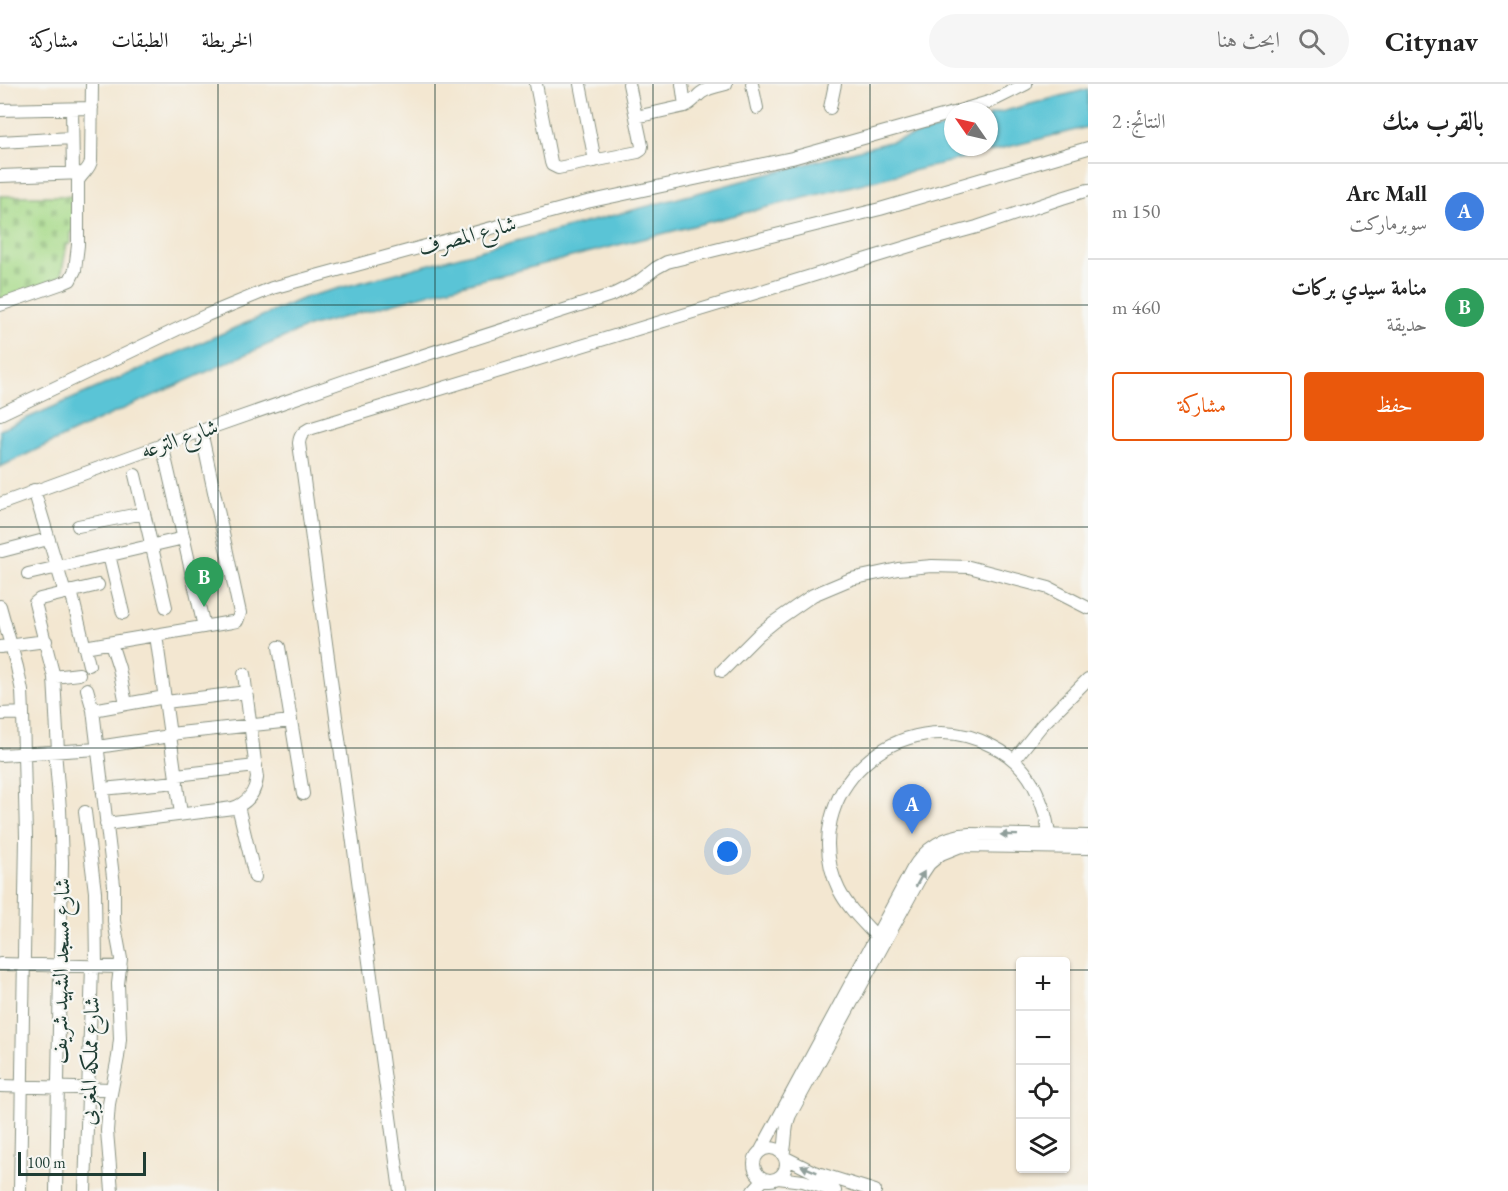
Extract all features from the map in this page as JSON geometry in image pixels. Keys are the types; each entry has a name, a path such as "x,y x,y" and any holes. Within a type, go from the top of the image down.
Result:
{"street":[{"path":"0,176 78,173 91,164 92,84"},
{"path":"536,84 552,165 558,168 641,150 629,84"},
{"path":"580,84 595,161"},
{"path":"681,84 685,106"},
{"path":"636,117 685,106 704,91 726,84"},
{"path":"752,84 757,108"},
{"path":"830,108 835,84"},
{"path":"989,102 1026,84"},
{"path":"0,110 92,108"},
{"path":"0,305 70,280 75,270 78,245 78,173 72,138 72,109"},
{"name":"شارع المصرف","path":"2,413 207,315 281,285 587,202 792,158 944,116"},
{"path":"0,142 72,138"},
{"name":"شارع الترعه","path":"0,504 201,430 359,376 614,294 638,282 667,262 880,209 1088,148"},
{"path":"400,1191 316,573 299,443 300,436 309,429 977,227 1088,190"},
{"path":"0,398 2,413"},
{"path":"84,647 237,621 240,613 201,430"},
{"path":"162,444 204,627"},
{"path":"135,475 166,607"},
{"path":"34,490 57,567 68,592 89,665"},
{"path":"78,526 144,513"},
{"path":"2,551 48,538"},
{"path":"28,574 184,538"},
{"path":"109,555 123,613"},
{"path":"722,671 758,635 813,595 851,579 898,568 969,567 1049,588 1088,608"},
{"path":"68,592 98,585"},
{"name":"شارع مسجد الشهيد شريف","path":"56,1191 62,835 54,677 36,601 68,592"},
{"path":"0,606 6,646 17,667 22,691 23,714 26,837 20,1191"},
{"path":"156,635 182,814"},
{"path":"6,646 46,641"},
{"path":"111,643 126,704"},
{"path":"279,647 303,794"},
{"path":"54,677 79,674"},
{"path":"106,824 238,806 248,800 253,794 257,778 244,674"},
{"path":"1014,760 1042,725 1088,679"},
{"path":"87,689 93,710 98,748 114,885 114,921 121,967 118,984 120,1039 106,1131 112,1191"},
{"path":"93,710 126,704 247,692"},
{"path":"0,714 23,714"},
{"path":"0,754 98,748 170,735 291,721"},
{"path":"876,936 845,900 835,881 830,859 829,837 833,814 841,794 869,759 888,746 910,737 933,733 956,734 978,739 999,749 1014,760 1030,779 1045,816 1049,841"},
{"path":"102,789 256,766"},
{"path":"238,806 255,877"},
{"name":"شارع مملكه المغربى","path":"85,812 95,892 85,1191"},
{"path":"835,1191 803,1181 764,1179 755,1169 755,1159 917,862 936,844 952,837 969,834 1049,841 1088,848"},
{"path":"778,1178 786,1166 783,1156 785,1129 790,1115 929,864 941,854 961,846 1049,841 1088,836"},
{"path":"0,964 121,967"},
{"path":"0,1086 112,1089"},
{"path":"760,1152 772,1148 814,1172 875,1191"},
{"path":"753,1191 764,1179"}],"green space":[{"path":"0,196 77,196 76,231 71,232 71,244 67,244 61,277 11,298 0,298"}],"water":[{"path":"1088,89 1088,127 998,150 998,113"},
{"path":"944,127 944,156 972,156 438,291 305,328 0,467 0,430 306,297"}],"place":[{"name":"منامة سيدي بركات","path":"204,607"},
{"name":"Arc Mall","path":"912,834"}]}
